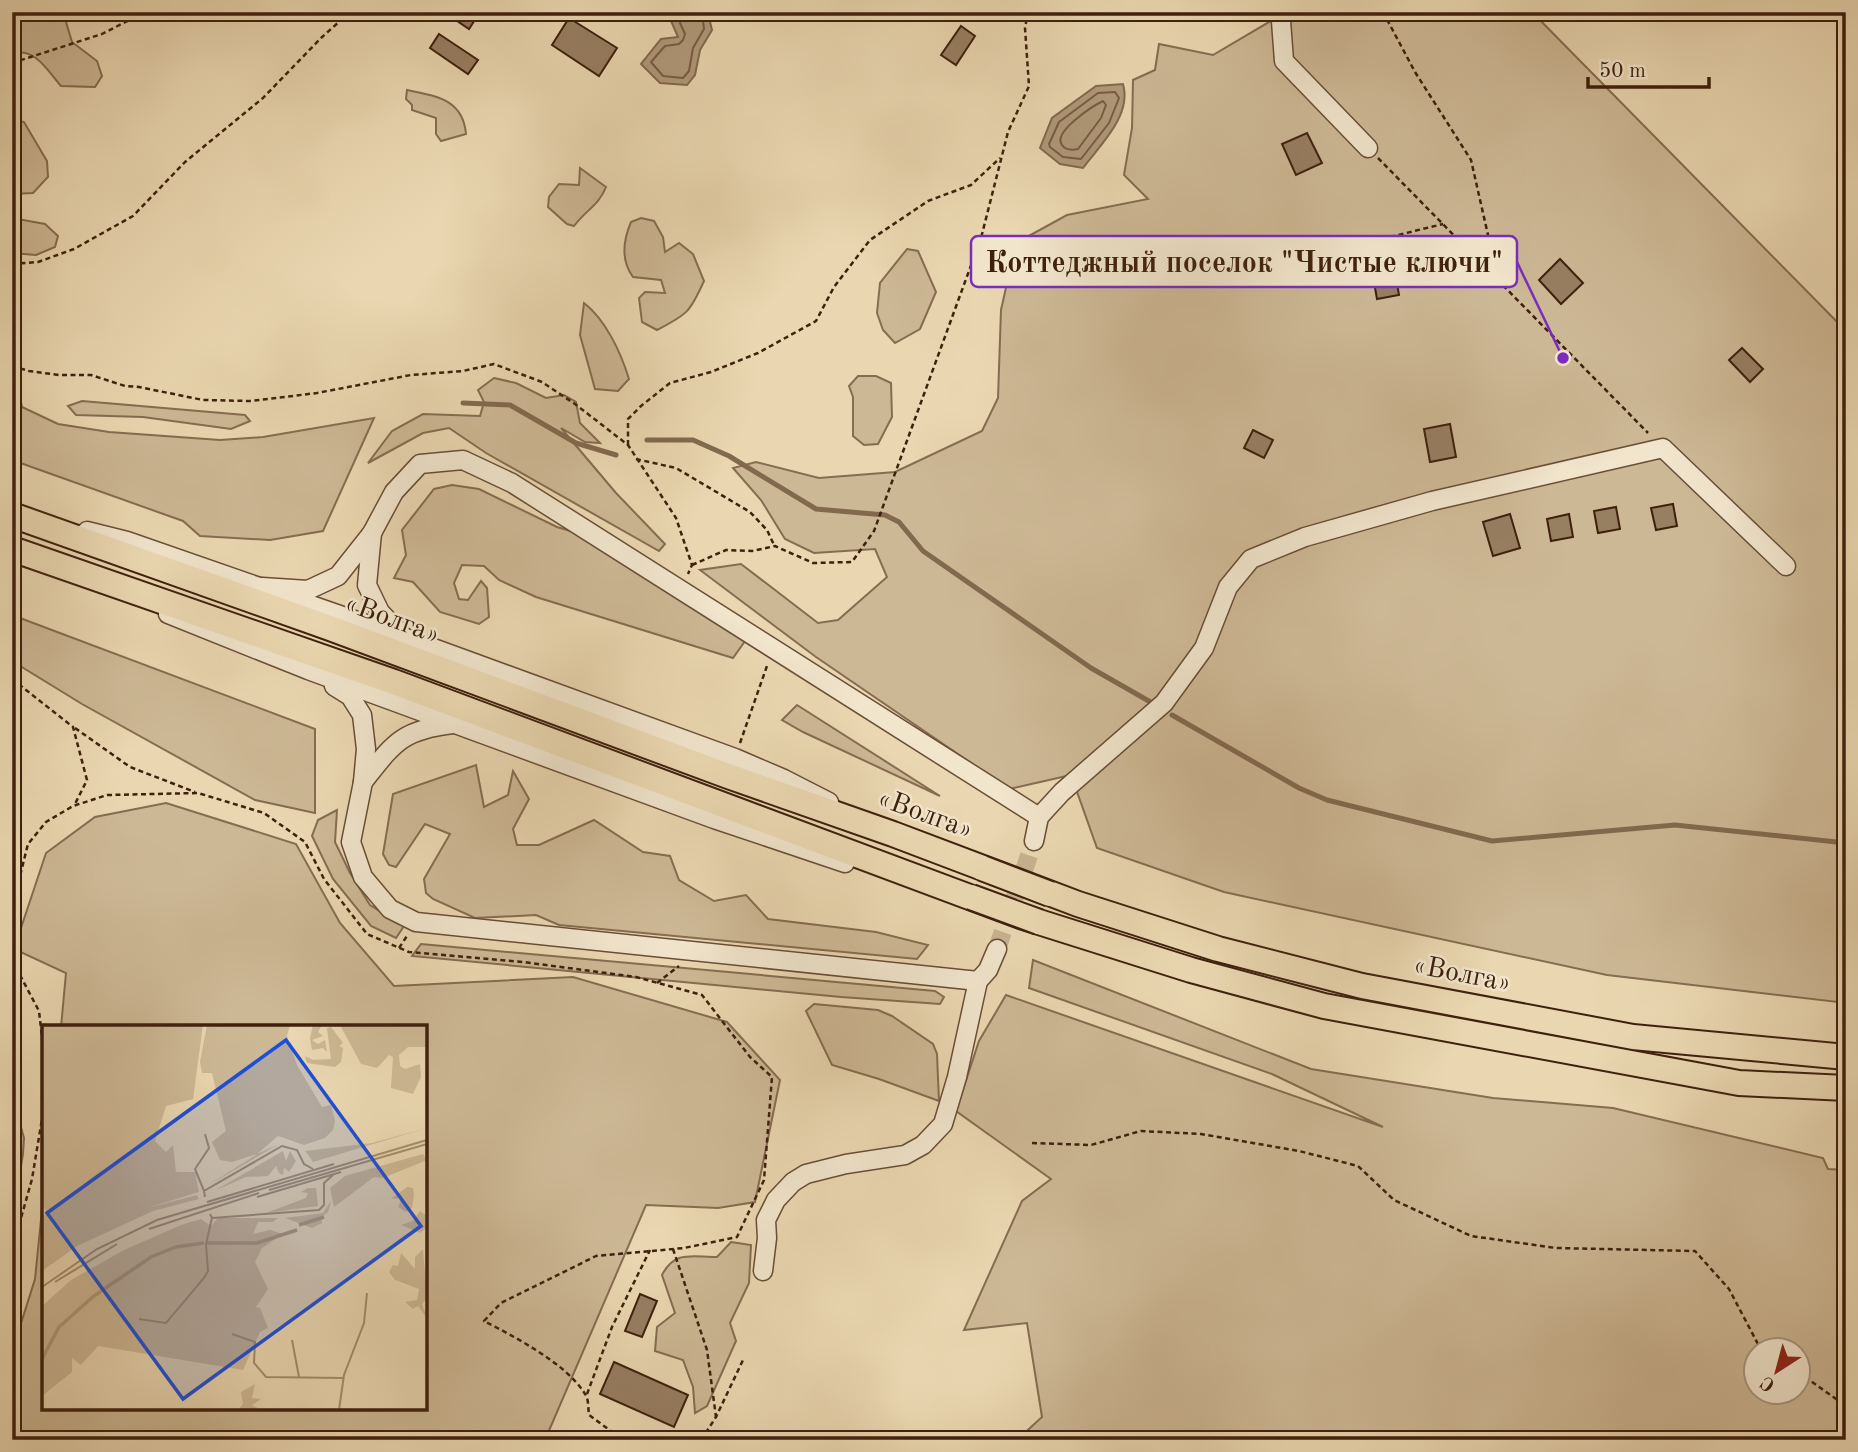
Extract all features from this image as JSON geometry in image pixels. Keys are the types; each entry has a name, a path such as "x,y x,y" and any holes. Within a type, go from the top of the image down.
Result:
{"highway":[{"name":"«Волга»","path":"12,514 893,834 1078,904 1218,949 1362,986 1633,1037 1846,1057"},
{"name":"«Волга»","path":"12,549 394,682 1031,919 1192,970 1324,1006 1739,1083 1846,1088"}],"street":[{"path":"1285,12 1280,22 1284,61 1368,148"},
{"path":"1034,841 1039,817 1062,793 1164,703 1203,648 1228,587 1251,559 1304,537 1432,501 1663,448 1786,566"},
{"path":"262,587 308,590 338,576 372,533 394,492 420,464 463,460 512,483 1039,817"},
{"path":"12,514 127,541 403,637 734,758 784,779 893,834"},
{"path":"372,533 367,585 380,612 403,637"},
{"path":"63,568 204,630 714,819 942,897 1031,919"},
{"path":"308,670 350,696 362,715 366,749 363,782 351,842 363,877 390,909 416,922 978,982"},
{"path":"363,782 387,752 407,734 428,727 458,724"},
{"path":"764,1271 766,1220 776,1200 793,1182 806,1174 846,1164 905,1155 923,1145 943,1124 957,1077 978,982 988,970 997,949"}],"path":[{"path":"12,63 102,34 145,12"},
{"path":"12,264 38,262 74,249 133,216 185,162 263,98 350,12"},
{"path":"681,590 692,565 726,550 751,551 775,546 813,563 852,562 874,531 981,238 1007,132 1029,86 1025,28 1028,12"},
{"path":"1383,12 1415,72 1471,160 1498,279"},
{"path":"1368,148 1663,448"},
{"path":"628,445 628,419 640,406 670,383 711,372 758,353 816,321 834,287 870,240 928,201 971,185 1001,157"},
{"path":"1349,247 1443,224"},
{"path":"12,366 59,375 90,375 125,386 203,400 251,401 317,393 411,374 463,371 494,364 542,382 628,445 676,518 692,565"},
{"path":"636,459 676,468 750,512 767,530 775,546"},
{"path":"738,747 773,649"},
{"path":"12,679 130,767 198,793 264,813 305,842 324,879 366,934 409,952 523,962 636,977 702,995 750,1057 772,1077 764,1180 737,1237 673,1249 596,1256 501,1303 484,1321 550,1360 587,1395"},
{"path":"73,727 86,780 73,806"},
{"path":"12,908 28,844 46,822 73,806 107,795 198,793"},
{"path":"12,960 39,1011 42,1037"},
{"path":"12,1250 32,1179 42,1119"},
{"path":"1032,1143 1091,1145 1141,1131 1201,1134 1298,1151 1358,1166 1394,1200 1471,1236 1556,1248 1695,1251 1729,1289 1754,1336"},
{"path":"673,1249 707,1350 716,1417"},
{"path":"623,1440 589,1415 587,1395 612,1327 650,1250"},
{"path":"701,1440 716,1417 743,1360"},
{"path":"1812,1382 1846,1406"}],"shaded area":[{"path":"12,12 63,12 72,42 97,61 102,76 95,87 61,86 34,57 20,52 12,54"},
{"path":"1286,12 1532,12 1846,331 1846,1003 1607,975 1224,892 1097,848 1071,775 1009,789 816,657 700,570 741,564 818,623 838,620 887,577 875,549 814,553 785,539 761,500 733,468 756,462 819,478 895,472 982,431 998,398 1001,310 1016,243 1067,215 1148,199 1124,175 1132,128 1133,80 1155,70 1159,44 1213,55"},
{"path":"407,90 438,97 454,106 464,122 466,134 441,141 436,134 436,118 412,110 412,105 406,99"},
{"path":"12,119 24,122 47,161 48,177 33,193 12,194"},
{"path":"580,168 606,187 600,198 574,226 567,224 548,207 549,197 559,184 579,185"},
{"path":"12,218 45,224 58,236 55,247 36,255 12,253"},
{"path":"641,218 654,221 663,237 665,252 679,243 693,254 704,281 687,311 657,330 642,322 639,298 645,292 665,293 661,280 633,277 625,258 626,236 631,222"},
{"path":"907,249 918,251 936,292 920,329 895,343 883,330 877,313 880,283"},
{"path":"584,303 606,328 622,359 629,379 618,391 595,389 580,335"},
{"path":"858,376 876,376 891,383 892,417 878,444 864,445 853,436 853,397 849,386"},
{"path":"494,378 516,383 546,398 564,395 576,402 580,423 600,443 585,442 561,428 616,493 665,544 659,551 486,453 449,428 423,433 368,463 392,431 423,414 480,416 484,402 478,390"},
{"path":"12,384 17,385 22,407 58,424 109,432 220,440 263,437 374,418 323,531 270,540 200,536 183,521 12,460"},
{"path":"82,401 245,415 250,421 231,429 143,417 76,415 68,406"},
{"path":"452,485 479,489 557,527 574,532 745,641 733,658 536,597 499,580 484,566 462,565 454,583 459,599 468,600 481,581 487,588 489,617 479,624 440,612 413,582 394,578 406,555 402,530 434,489"},
{"path":"12,615 315,729 315,813 255,800 82,704 12,661"},
{"path":"797,705 940,796 782,720"},
{"path":"476,765 484,807 508,795 513,771 529,799 513,829 517,845 539,845 594,820 643,852 670,856 679,880 714,901 746,895 768,919 876,932 928,945 917,959 559,925 536,915 475,918 433,899 426,893 424,879 450,834 425,824 396,867 389,865 383,854 393,794"},
{"path":"166,803 296,844 340,923 394,986 573,977 727,1022 780,1080 755,1202 718,1208 646,1205 545,1440 12,1440 12,1352 35,1279 42,1210 42,1410 427,1410 427,1025 61,1025 66,973 14,949 46,853 95,817"},
{"path":"337,810 335,842 370,905 404,926 396,938 371,926 333,879 312,836 318,820"},
{"path":"421,944 935,991 944,997 940,1004 841,997 412,956"},
{"path":"1033,960 1311,1069 1493,1098 1613,1108 1823,1158 1828,1169 1846,1170 1846,1440 1017,1440 1042,1417 1027,1323 964,1330 1022,1201 1051,1179 956,1111 979,1041 1006,995 1383,1127 1272,1074 1029,988"},
{"path":"814,1004 878,1010 892,1016 933,1044 937,1054 939,1101 832,1065 806,1011"},
{"path":"18,1116 24,1138 12,1223 12,1123"},
{"path":"731,1242 751,1245 749,1283 730,1323 736,1341 707,1406 695,1413 693,1387 683,1360 655,1351 657,1327 675,1313 662,1275 667,1267 679,1258 717,1257"}],"water":[{"path":"679,12 708,13 712,30 700,50 695,75 687,85 660,83 641,64 661,39 678,37 671,21"},
{"path":"1123,84 1125,96 1119,118 1083,168 1060,164 1040,148 1052,118 1096,86"}],"building":[{"path":"444,12 473,12 478,15 469,29"},
{"path":"569,18 617,48 599,76 552,45"},
{"path":"961,26 975,36 956,65 941,55"},
{"path":"439,34 478,60 468,74 430,48"},
{"path":"1307,133 1322,163 1296,175 1282,144"},
{"path":"1560,259 1583,283 1561,304 1539,280"},
{"path":"1393,260 1399,295 1377,299 1371,265"},
{"path":"1742,348 1763,369 1750,382 1729,360"},
{"path":"1450,424 1456,457 1430,462 1424,429"},
{"path":"1253,430 1273,440 1264,458 1244,448"},
{"path":"1673,504 1677,526 1656,530 1651,508"},
{"path":"1616,507 1620,529 1598,533 1594,511"},
{"path":"1510,514 1520,548 1493,556 1483,522"},
{"path":"1569,514 1573,537 1551,541 1547,519"},
{"path":"640,1294 657,1301 642,1337 625,1331"},
{"path":"614,1362 688,1395 674,1427 600,1394"}],"waterway":[{"path":"463,403 510,405 576,443 616,455"},
{"path":"647,440 693,440 729,456 816,509 885,515 899,522 923,551 1091,668 1154,704"},
{"path":"1172,715 1299,788 1327,800 1492,841 1675,825 1846,843"}],"tunnel":[{"path":"997,949 1034,841"}],"place":[{"name":"Коттеджный поселок \"Чистые ключи\"","path":"1563,358"}]}
